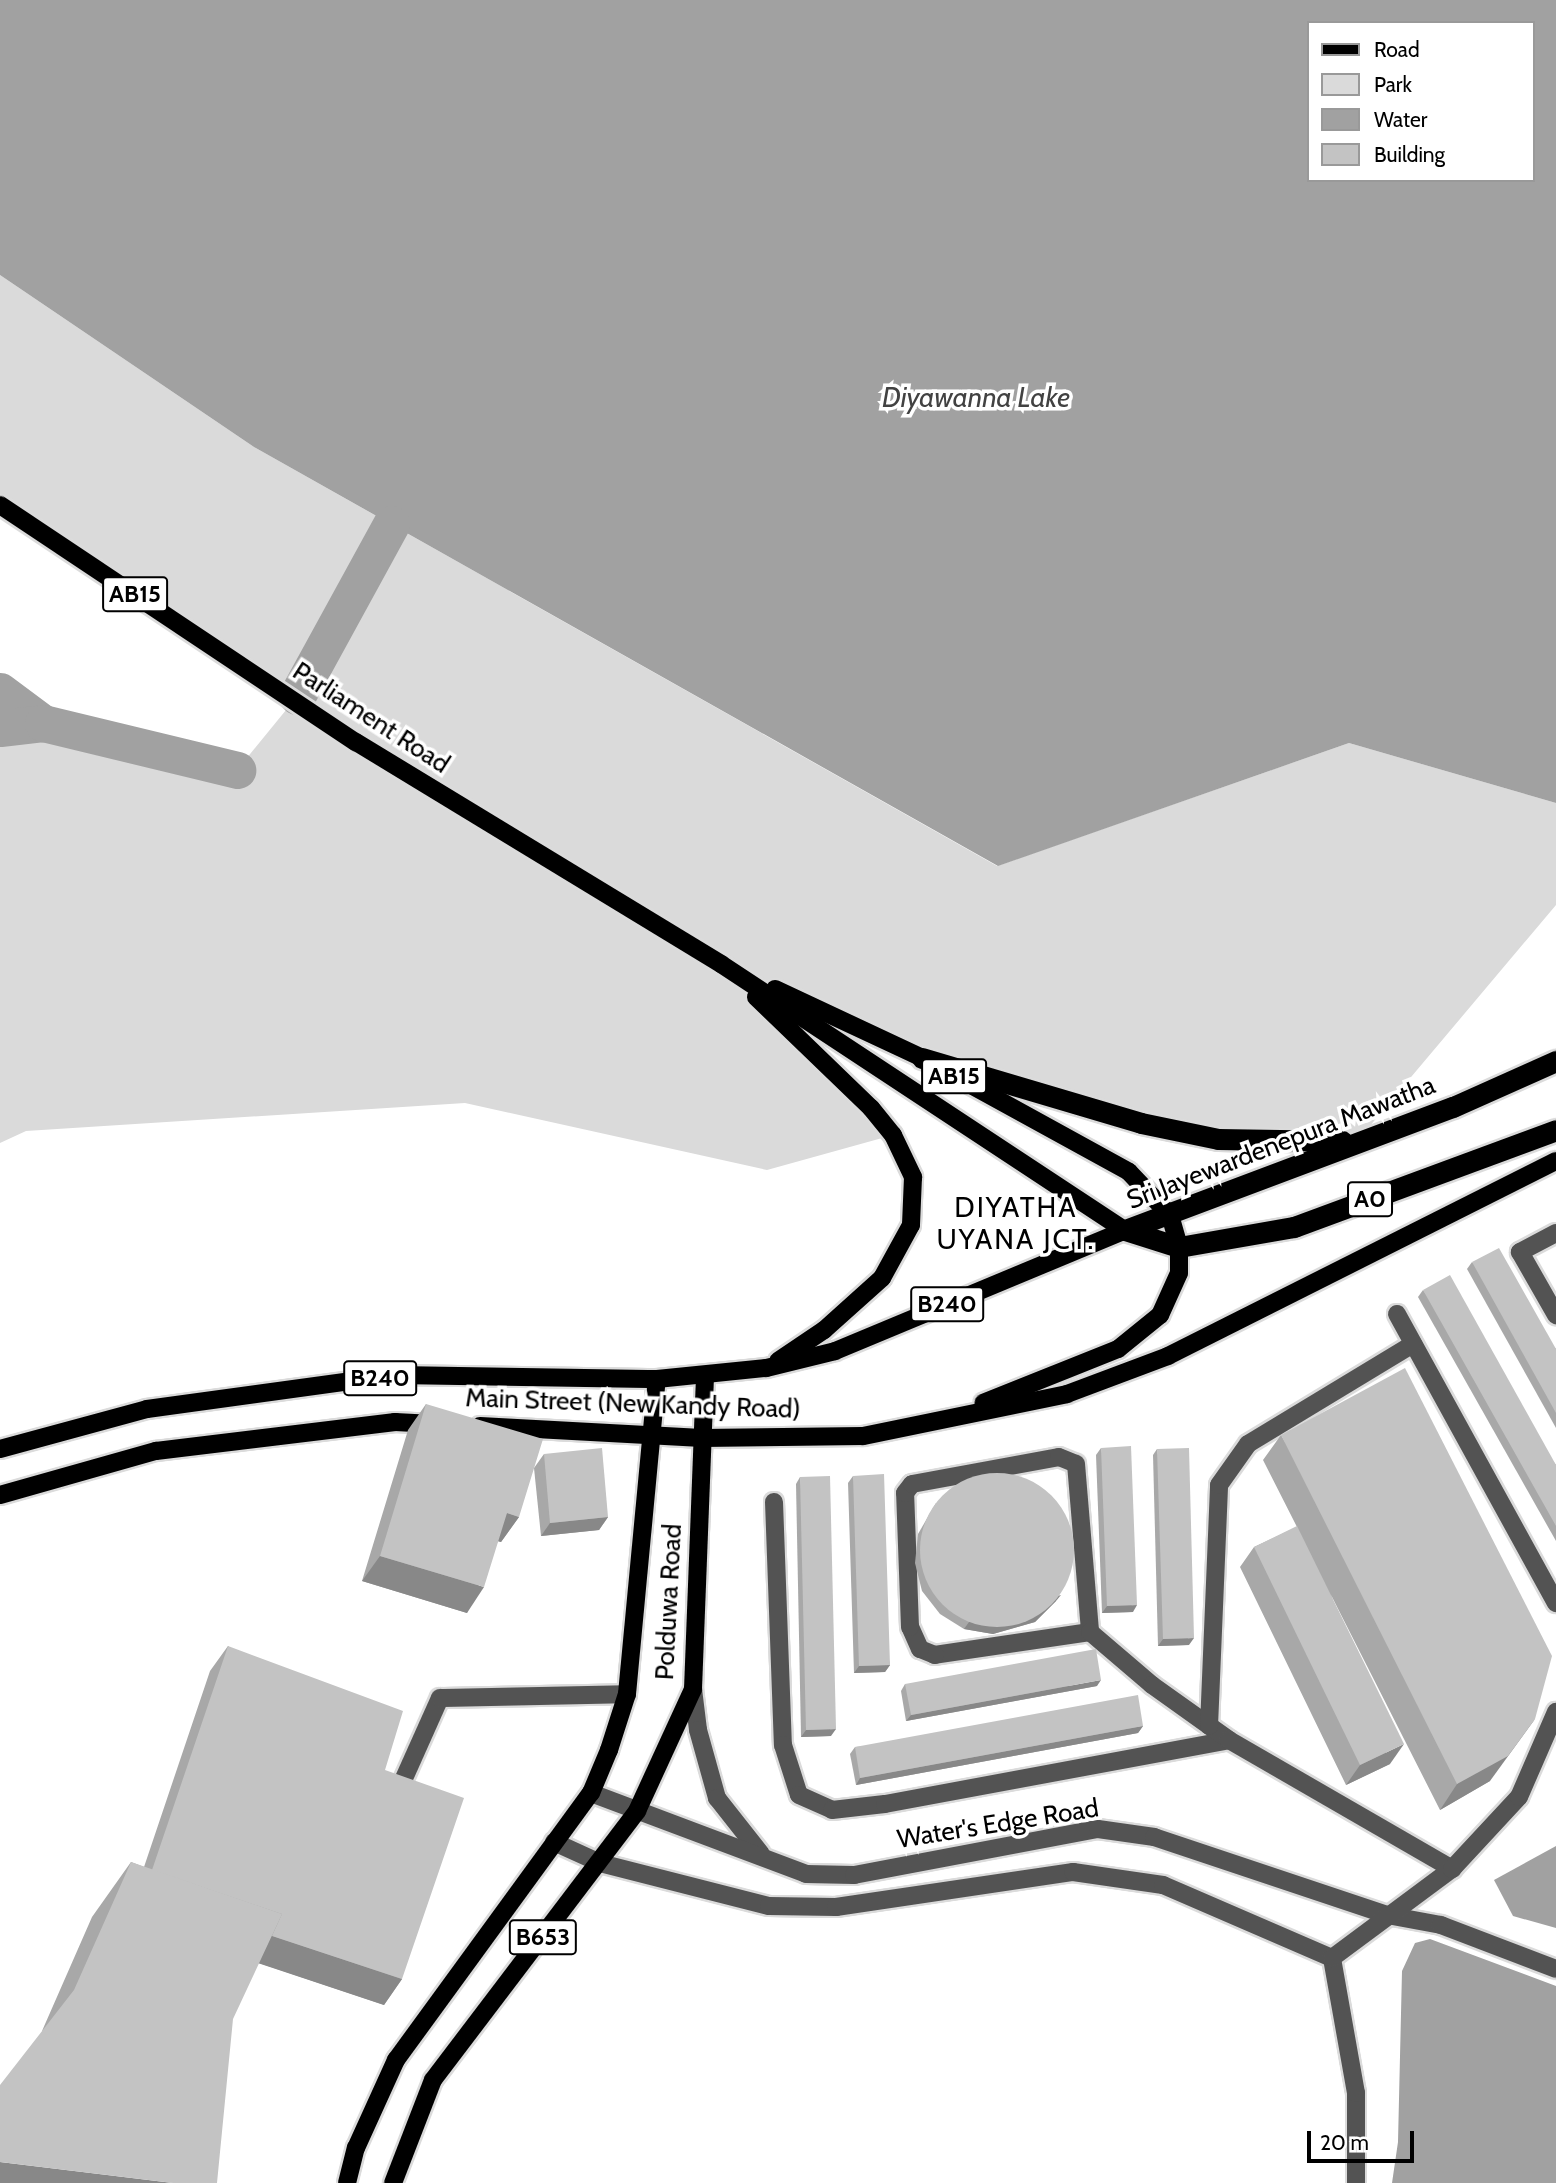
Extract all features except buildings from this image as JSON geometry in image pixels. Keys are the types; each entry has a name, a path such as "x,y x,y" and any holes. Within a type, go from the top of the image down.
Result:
{"highway":[{"path":"922,1058 1141,1123 1219,1139 1255,1143 1358,1140"},
{"name":"Sri Jayewardenepura Mawatha","path":"1125,1230 1358,1140 1453,1107 1556,1061"},
{"name":"Sri Jayewardenepura Mawatha","path":"1125,1230 1179,1247 1294,1227 1556,1130"}],"main road":[{"name":"Parliament Road","path":"0,505 270,682 356,742 721,964 1125,1230"},
{"name":"Parliament Road","path":"721,964 922,1058 1129,1172 1170,1214"},
{"path":"721,964 871,1108 893,1135 913,1177 911,1225 882,1278 824,1330 766,1368"},
{"path":"934,1423 1067,1394 1168,1356 1556,1161"},
{"path":"934,1423 1118,1349 1160,1315 1179,1273 1179,1247 1170,1214"},
{"name":"Main Street (New Kandy Road)","path":"0,1449 147,1409 396,1376 657,1379 705,1377 766,1368 835,1351 1125,1230"},
{"name":"Polduwa Road","path":"393,2183 433,2080 637,1811 693,1689 705,1377"},
{"name":"Polduwa Road","path":"347,2183 356,2148 396,2060 591,1793 627,1694 657,1379"},
{"name":"Main Street (New Kandy Road)","path":"0,1495 156,1451 395,1422 702,1438 863,1436 934,1423"}],"lane":[{"path":"1556,1233 1520,1252 1556,1315"},
{"path":"1397,1314 1556,1603"},
{"path":"1209,1726 1219,1485 1248,1444 1413,1344"},
{"path":"1090,1632 935,1655 920,1648 910,1627 905,1493 912,1484 1059,1457 1076,1464 1090,1632 1152,1685 1229,1740 1452,1869"},
{"path":"774,1502 783,1745 799,1795 832,1810 885,1804 1229,1740"},
{"path":"693,1689 698,1730 717,1798 761,1854"},
{"path":"397,1794 440,1698 627,1694"},
{"path":"1332,1958 1452,1869 1519,1797 1556,1712"},
{"name":"Water's Edge Road","path":"591,1793 761,1854 806,1874 854,1875 1098,1829 1153,1837 1387,1915 1441,1925 1556,1969"},
{"path":"554,1842 600,1863 769,1906 836,1907 1073,1872 1163,1885 1332,1958"},
{"path":"1332,1958 1356,2093 1356,2183"}],"green space":[{"path":"0,275 254,447 997,866 1349,743 1556,803 1556,905 1358,1140 1255,1143 922,1058 723,965 893,1135 767,1170 465,1103 26,1131 0,1143 0,728 43,723 237,770 295,699 0,505"}],"water":[{"name":"Diyawanna Lake","path":"0,0 1556,0 1556,803 1349,743 998,866 254,447 0,275"},
{"path":"1556,1846 1556,1928 1513,1916 1494,1880"},
{"path":"1430,1939 1556,1986 1556,2183 1392,2183 1398,2142 1402,1971 1415,1943"}],"waterway":[{"path":"297,696 391,524"},
{"path":"0,691 43,723"},
{"path":"0,728 43,723 237,770"}],"district":[{"name":"DIYATHA UYANA JCT.","path":"1016,1223"}]}
